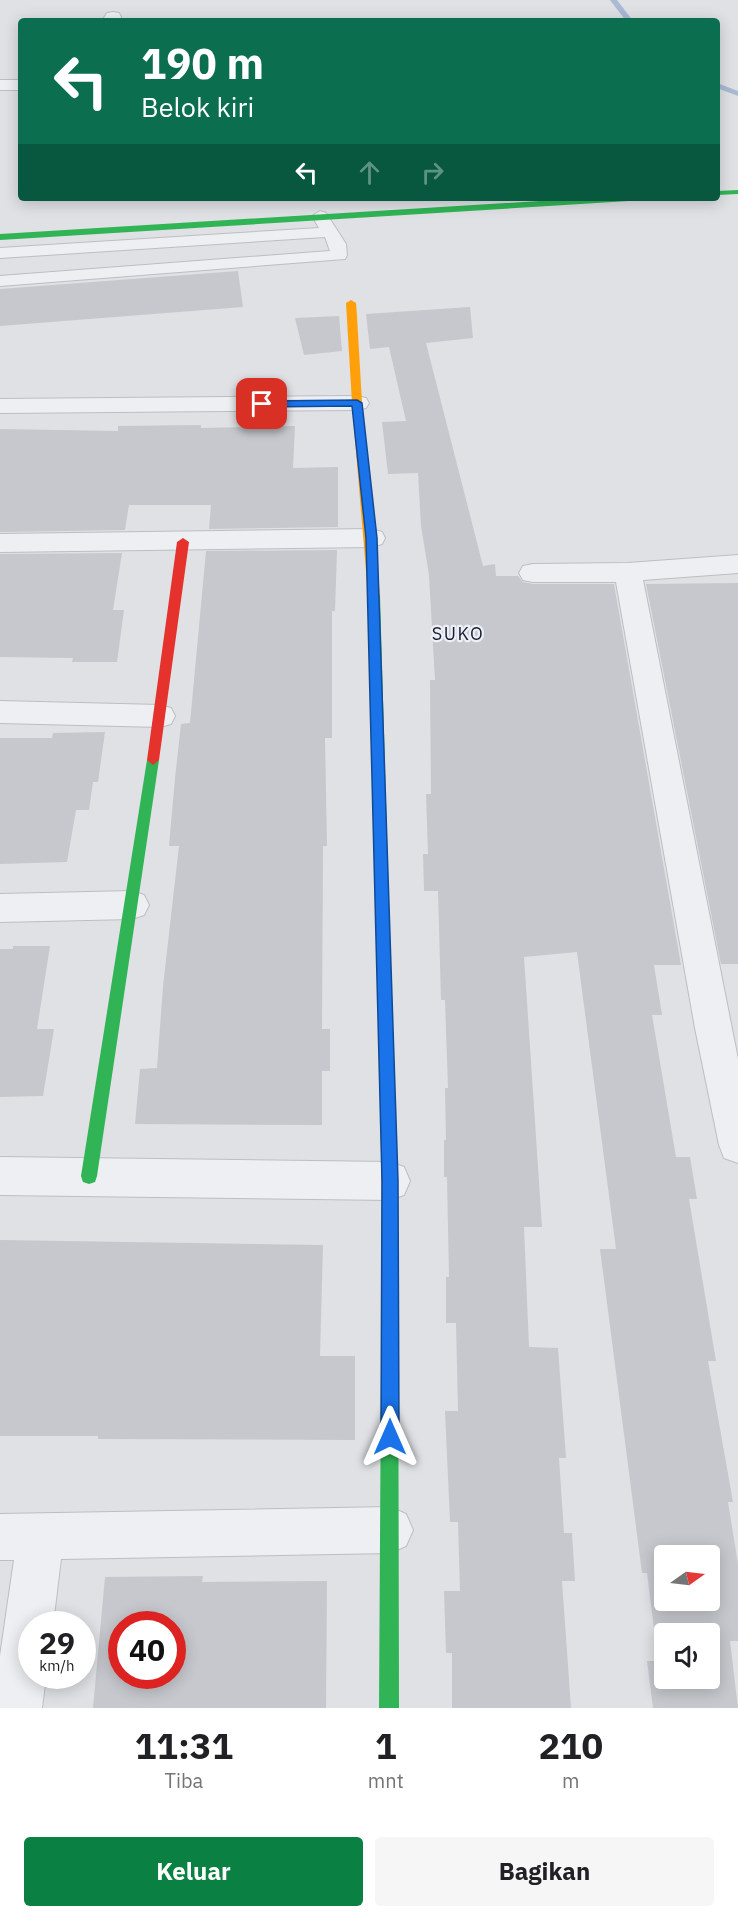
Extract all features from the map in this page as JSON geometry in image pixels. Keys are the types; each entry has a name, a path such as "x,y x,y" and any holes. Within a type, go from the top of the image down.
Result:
{"street":[{"path":"0,85 18,86"},
{"path":"720,193 738,192"},
{"path":"0,237 578,201"},
{"path":"351,303 356,348 357,403 372,538 390,1180 389,1708"},
{"path":"0,406 357,403"},
{"path":"0,543 372,538"},
{"path":"89,1176 132,905 183,542"},
{"path":"533,573 628,572 738,564"},
{"path":"628,572 726,1028 738,1145"},
{"path":"0,712 160,716"},
{"path":"0,908 132,905"},
{"path":"0,1176 390,1180"},
{"path":"17,1708 20,1537 390,1530"}],"lane":[{"path":"0,281 339,255 338,244 320,216"},
{"path":"0,253 332,232"}],"building":[{"path":"238,271 243,307 0,326 0,289"},
{"path":"470,307 473,338 426,343 483,566 495,564 496,576 518,576 523,582 533,584 614,584 681,965 654,965 662,1015 652,1015 676,1157 690,1157 697,1199 689,1199 716,1361 708,1361 733,1502 728,1502 738,1564 738,1641 730,1641 738,1708 653,1708 647,1661 654,1661 654,1689 720,1689 720,1623 654,1623 654,1629 647,1573 642,1573 600,1249 616,1249 577,952 524,957 542,1227 524,1227 529,1347 558,1348 566,1458 559,1458 564,1533 572,1533 575,1581 562,1581 571,1708 452,1708 452,1653 446,1653 444,1591 460,1591 458,1522 450,1522 445,1411 458,1411 456,1323 446,1323 446,1277 449,1277 444,1140 446,1140 445,1088 448,1088 445,1000 441,1000 438,891 424,891 423,854 428,854 426,794 431,794 430,680 435,680 429,575 421,526 418,473 388,474 382,422 406,421 389,347 370,349 366,314"},
{"path":"339,316 342,351 304,355 295,318"},
{"path":"201,425 201,428 295,426 293,468 338,467 338,527 209,529 211,505 129,505 125,530 0,532 0,429 118,431 118,426"},
{"path":"337,550 335,611 332,611 332,738 325,738 327,846 323,846 322,1029 330,1029 330,1071 322,1071 322,1125 135,1124 140,1069 157,1068 163,986 179,846 169,846 175,778 181,724 190,723 206,551"},
{"path":"122,553 113,610 124,610 117,662 72,662 73,658 0,657 0,554"},
{"path":"738,583 738,964 721,964 646,584"},
{"path":"105,732 98,782 93,782 89,810 76,810 67,862 0,864 0,738 52,738 53,733"},
{"path":"13,946 50,946 37,1029 54,1029 43,1096 0,1097 0,949 13,949"},
{"path":"0,1240 323,1245 320,1356 355,1356 355,1440 98,1439 98,1436 0,1436"},
{"path":"203,1576 202,1582 327,1581 326,1708 93,1708 105,1577"}],"waterway":[{"path":"613,0 628,18"},
{"path":"720,86 738,94"}],"traffic: fast":[{"path":"720,193 738,192"},
{"path":"0,237 581,201"},
{"path":"374,595 386,1045"},
{"path":"89,1176 153,760"},
{"path":"389,1708 390,1204"}],"traffic: slow":[{"path":"351,303 357,403 374,595"}],"traffic: jam":[{"path":"153,760 183,542"},
{"path":"386,1045 390,1204"}],"district":[{"name":"SUKO","path":"458,633"}],"route":[{"path":"262,404 357,403 372,538 390,1180 390,1437"}]}
